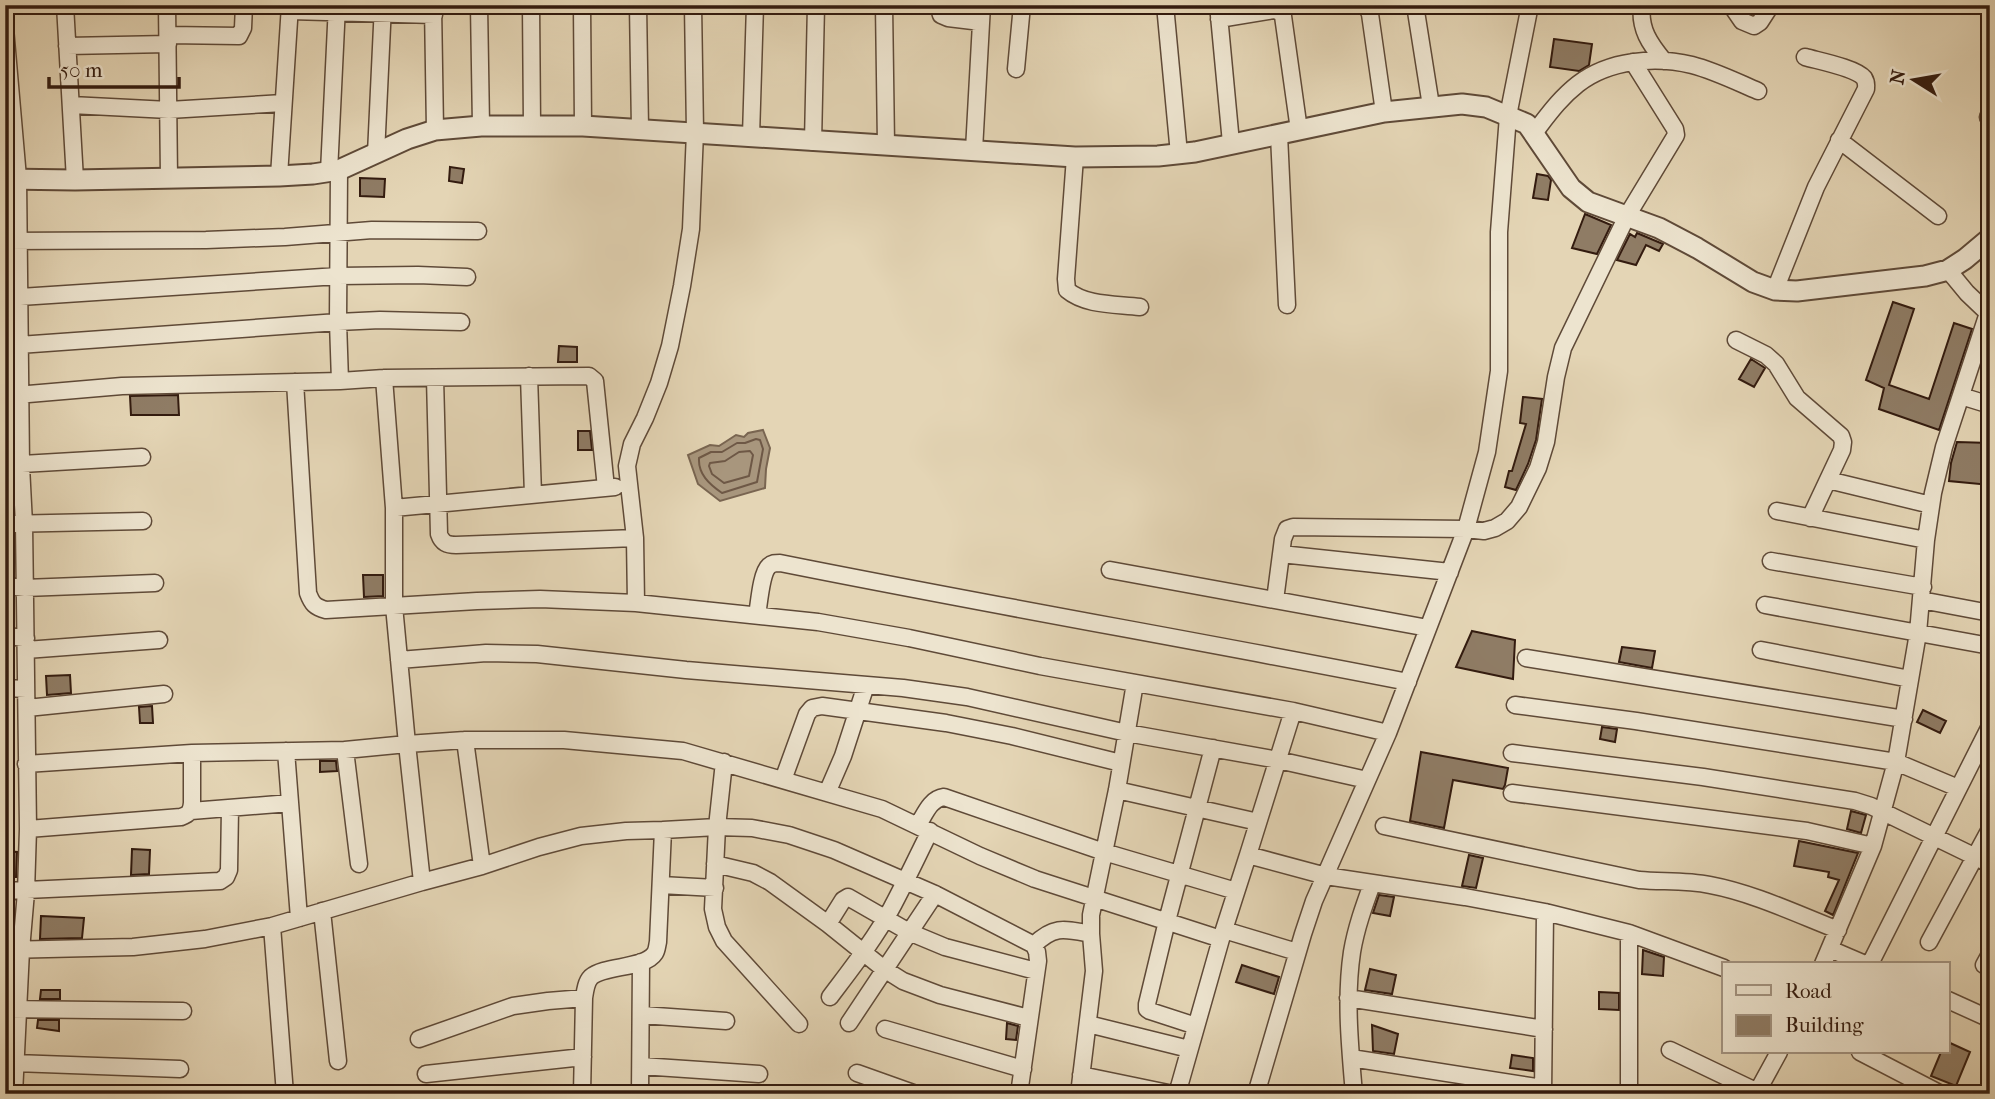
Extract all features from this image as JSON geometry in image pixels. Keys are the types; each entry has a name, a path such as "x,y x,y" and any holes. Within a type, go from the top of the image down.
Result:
{"street":[{"path":"65,5 75,180"},
{"path":"167,5 169,178"},
{"path":"67,46 239,36 243,28 244,5"},
{"path":"479,5 481,126"},
{"path":"531,5 531,125"},
{"path":"582,5 583,126"},
{"path":"638,5 640,130"},
{"path":"636,603 635,538 627,466 632,444 659,383 670,346 691,229 695,132 693,5"},
{"path":"751,136 755,5"},
{"path":"813,142 816,5"},
{"path":"884,5 886,145"},
{"path":"938,5 941,15 948,18 981,22"},
{"path":"974,150 982,5"},
{"path":"1016,69 1022,5"},
{"path":"1165,5 1179,154"},
{"path":"1366,5 1370,13 1384,112"},
{"path":"1415,5 1431,106"},
{"path":"1256,1094 1314,901 1388,733 1450,572 1475,530 1499,371 1499,232 1521,123 1530,5"},
{"path":"1642,5 1643,31 1664,61"},
{"path":"1731,5 1742,21 1754,26 1760,22 1771,5"},
{"path":"279,176 290,8 433,10 435,130"},
{"path":"337,9 334,171 338,233 340,381"},
{"path":"376,154 382,10"},
{"path":"1231,143 1218,12 1280,12 1283,16 1289,132 1287,305"},
{"path":"5,28 11,179 13,465 24,524 27,708 26,892 13,950 14,1094"},
{"path":"1775,290 1816,187 1866,89 1863,77 1855,72 1805,57"},
{"path":"1521,123 1558,102 1579,83 1603,70 1633,62 1664,61 1692,65 1758,91"},
{"path":"1275,600 1284,534 1287,529 1475,530 1507,521 1519,507 1538,468 1546,442 1563,348 1627,216 1676,135 1675,129 1633,62"},
{"path":"71,105 169,110 284,103"},
{"path":"11,179 279,176 334,171 407,139 435,130 481,126 583,126 1075,157 1158,156 1384,112 1462,104 1486,107 1521,123 1571,188 1588,202 1659,228 1753,282 1775,290 1797,291 1925,276 1948,270 1990,237"},
{"path":"1839,139 1938,216"},
{"path":"1075,157 1067,290 1085,300 1140,307"},
{"path":"12,241 206,240 418,229 478,231"},
{"path":"1853,962 1826,957 1873,846 1896,762 1917,633 1931,505 1944,447 1989,314 1948,270"},
{"path":"12,298 338,276 467,277"},
{"path":"13,345 338,322 461,322"},
{"path":"1736,340 1766,355 1776,364 1797,398 1841,436 1842,450 1810,518"},
{"path":"529,376 533,495"},
{"path":"13,395 122,386 340,381 384,377 589,376 595,381 606,488"},
{"path":"384,377 394,508 394,606 422,882"},
{"path":"435,378 441,541 448,545 635,538"},
{"path":"295,382 308,593 312,603 318,608 326,610 540,599 636,603 818,622 1040,666 1293,711 1388,733"},
{"path":"1961,396 1990,405"},
{"path":"13,465 142,457"},
{"path":"1828,480 1931,505"},
{"path":"394,508 628,486"},
{"path":"1777,511 1926,540"},
{"path":"5,524 143,521"},
{"path":"1281,554 1450,572"},
{"path":"1771,561 1922,593 1990,613"},
{"path":"757,615 764,573 768,566 779,563 1408,682"},
{"path":"1110,570 1429,628"},
{"path":"5,586 25,588 155,583"},
{"path":"1765,605 1990,646"},
{"path":"5,636 26,644 159,640"},
{"path":"1761,650 1910,678"},
{"path":"399,660 486,653 537,654 967,697 1127,733 1278,760 1367,780"},
{"path":"1526,658 1904,719"},
{"path":"1079,1094 1094,971 1090,933 1094,898 1117,790 1135,683"},
{"path":"827,793 843,756 866,685"},
{"path":"5,688 26,689"},
{"path":"27,708 164,695"},
{"path":"1515,705 1896,762 1958,788"},
{"path":"783,780 807,714 812,708 822,706 946,723 1121,763"},
{"path":"1081,1075 1175,1094 1222,934 1293,711"},
{"path":"1871,962 1990,726"},
{"path":"465,740 482,866"},
{"path":"26,764 192,753 345,750 465,740 564,740 683,751 882,809 980,856 1094,898 1167,921 1297,951"},
{"path":"1196,1026 1150,1011 1147,1004 1213,748"},
{"path":"345,750 359,864"},
{"path":"286,751 299,918"},
{"path":"28,829 188,815 191,811 192,753"},
{"path":"1513,753 1640,768 1855,801 1881,810 1982,860"},
{"path":"724,762 713,909 717,927 724,941 799,1024"},
{"path":"1117,790 1258,822"},
{"path":"1512,793 1807,831 1873,846"},
{"path":"830,997 863,953 906,880 932,802 936,799 944,797 1104,852 1236,891"},
{"path":"191,811 290,803"},
{"path":"5,891 220,881 226,877 229,870 230,808"},
{"path":"1384,826 1639,880 1690,881 1712,885 1838,930"},
{"path":"13,950 133,947 205,939 272,926 582,836 626,831 752,828 789,835 834,850 906,880 1034,945 1037,952 1036,971 1019,1094"},
{"path":"1929,942 1982,860 1990,829"},
{"path":"582,1094 586,985 590,978 598,974 648,960 655,953 658,942 663,830"},
{"path":"1248,855 1326,876 1545,912 1629,933 1722,967"},
{"path":"715,864 753,873 770,882 903,981 922,990 1029,1018"},
{"path":"1354,1094 1348,998 1352,951 1368,883"},
{"path":"661,885 715,888"},
{"path":"849,1023 935,894"},
{"path":"828,924 843,900 848,897 909,932 945,947 1036,971"},
{"path":"322,911 338,1061"},
{"path":"1351,1058 1543,1091 1545,912"},
{"path":"272,926 285,1094"},
{"path":"1034,945 1052,930 1090,933"},
{"path":"1629,933 1629,1094"},
{"path":"640,1094 641,961"},
{"path":"419,1039 513,1006 584,998"},
{"path":"1348,998 1544,1029"},
{"path":"1950,1001 1990,1018"},
{"path":"12,1009 183,1010"},
{"path":"642,1015 726,1021"},
{"path":"1088,1024 1189,1049"},
{"path":"885,1028 1023,1069"},
{"path":"1670,1050 1758,1093 1778,1054"},
{"path":"1864,1054 1941,1094"},
{"path":"426,1074 583,1057"},
{"path":"641,1066 759,1074"},
{"path":"12,1069 180,1069"},
{"path":"857,1073 916,1094"}],"water":[{"path":"763,430 770,448 765,488 720,501 698,484 688,455 710,445 719,446 736,435 744,437 748,433"}],"building":[{"path":"1554,39 1592,44 1589,65 1579,71 1550,67"},
{"path":"450,167 464,169 462,183 449,181"},
{"path":"1537,174 1548,176 1551,180 1548,200 1533,198"},
{"path":"360,178 385,179 384,197 360,196"},
{"path":"1585,214 1611,225 1597,254 1572,248"},
{"path":"1637,233 1663,244 1659,251 1646,245 1636,265 1617,260 1630,234 1635,237"},
{"path":"1893,302 1914,309 1889,385 1929,399 1954,323 1972,329 1939,430 1879,409 1884,388 1866,380"},
{"path":"559,346 577,347 577,362 558,362"},
{"path":"1751,359 1765,368 1754,387 1739,379"},
{"path":"178,395 179,415 131,415 130,396"},
{"path":"1523,397 1542,399 1536,440 1516,490 1505,487 1526,424 1520,423"},
{"path":"578,431 590,431 592,450 578,450"},
{"path":"1957,442 1990,443 1990,485 1949,481"},
{"path":"363,575 383,575 383,596 364,597"},
{"path":"1472,631 1515,640 1513,679 1456,667"},
{"path":"1622,647 1655,651 1652,668 1619,662"},
{"path":"70,675 71,693 47,695 46,676"},
{"path":"152,706 153,723 140,723 139,707"},
{"path":"1923,710 1946,721 1940,733 1917,722"},
{"path":"1602,727 1617,729 1615,742 1600,739"},
{"path":"1421,752 1508,768 1505,785 1503,789 1453,780 1444,828 1410,821"},
{"path":"320,761 336,761 337,771 320,772"},
{"path":"1851,811 1866,815 1861,833 1847,829"},
{"path":"1799,841 1858,853 1833,915 1825,911 1839,880 1828,877 1829,872 1794,866"},
{"path":"132,849 150,850 149,874 131,875"},
{"path":"5,851 17,852 16,877 5,877"},
{"path":"1469,855 1483,858 1476,888 1462,886"},
{"path":"1379,895 1394,897 1390,916 1373,913"},
{"path":"41,916 84,918 82,938 40,939"},
{"path":"1643,950 1664,957 1663,976 1642,974"},
{"path":"1242,965 1279,977 1274,994 1236,982"},
{"path":"1370,969 1396,975 1392,994 1365,990"},
{"path":"41,990 60,990 60,999 40,999"},
{"path":"1599,992 1619,993 1619,1010 1599,1009"},
{"path":"38,1020 59,1020 59,1031 37,1028"},
{"path":"1007,1023 1018,1026 1016,1040 1006,1039"},
{"path":"1372,1025 1398,1034 1394,1054 1373,1051"},
{"path":"1950,1043 1970,1052 1956,1086 1931,1076 1940,1054 1950,1054"},
{"path":"1512,1055 1533,1058 1533,1071 1510,1068"}]}
